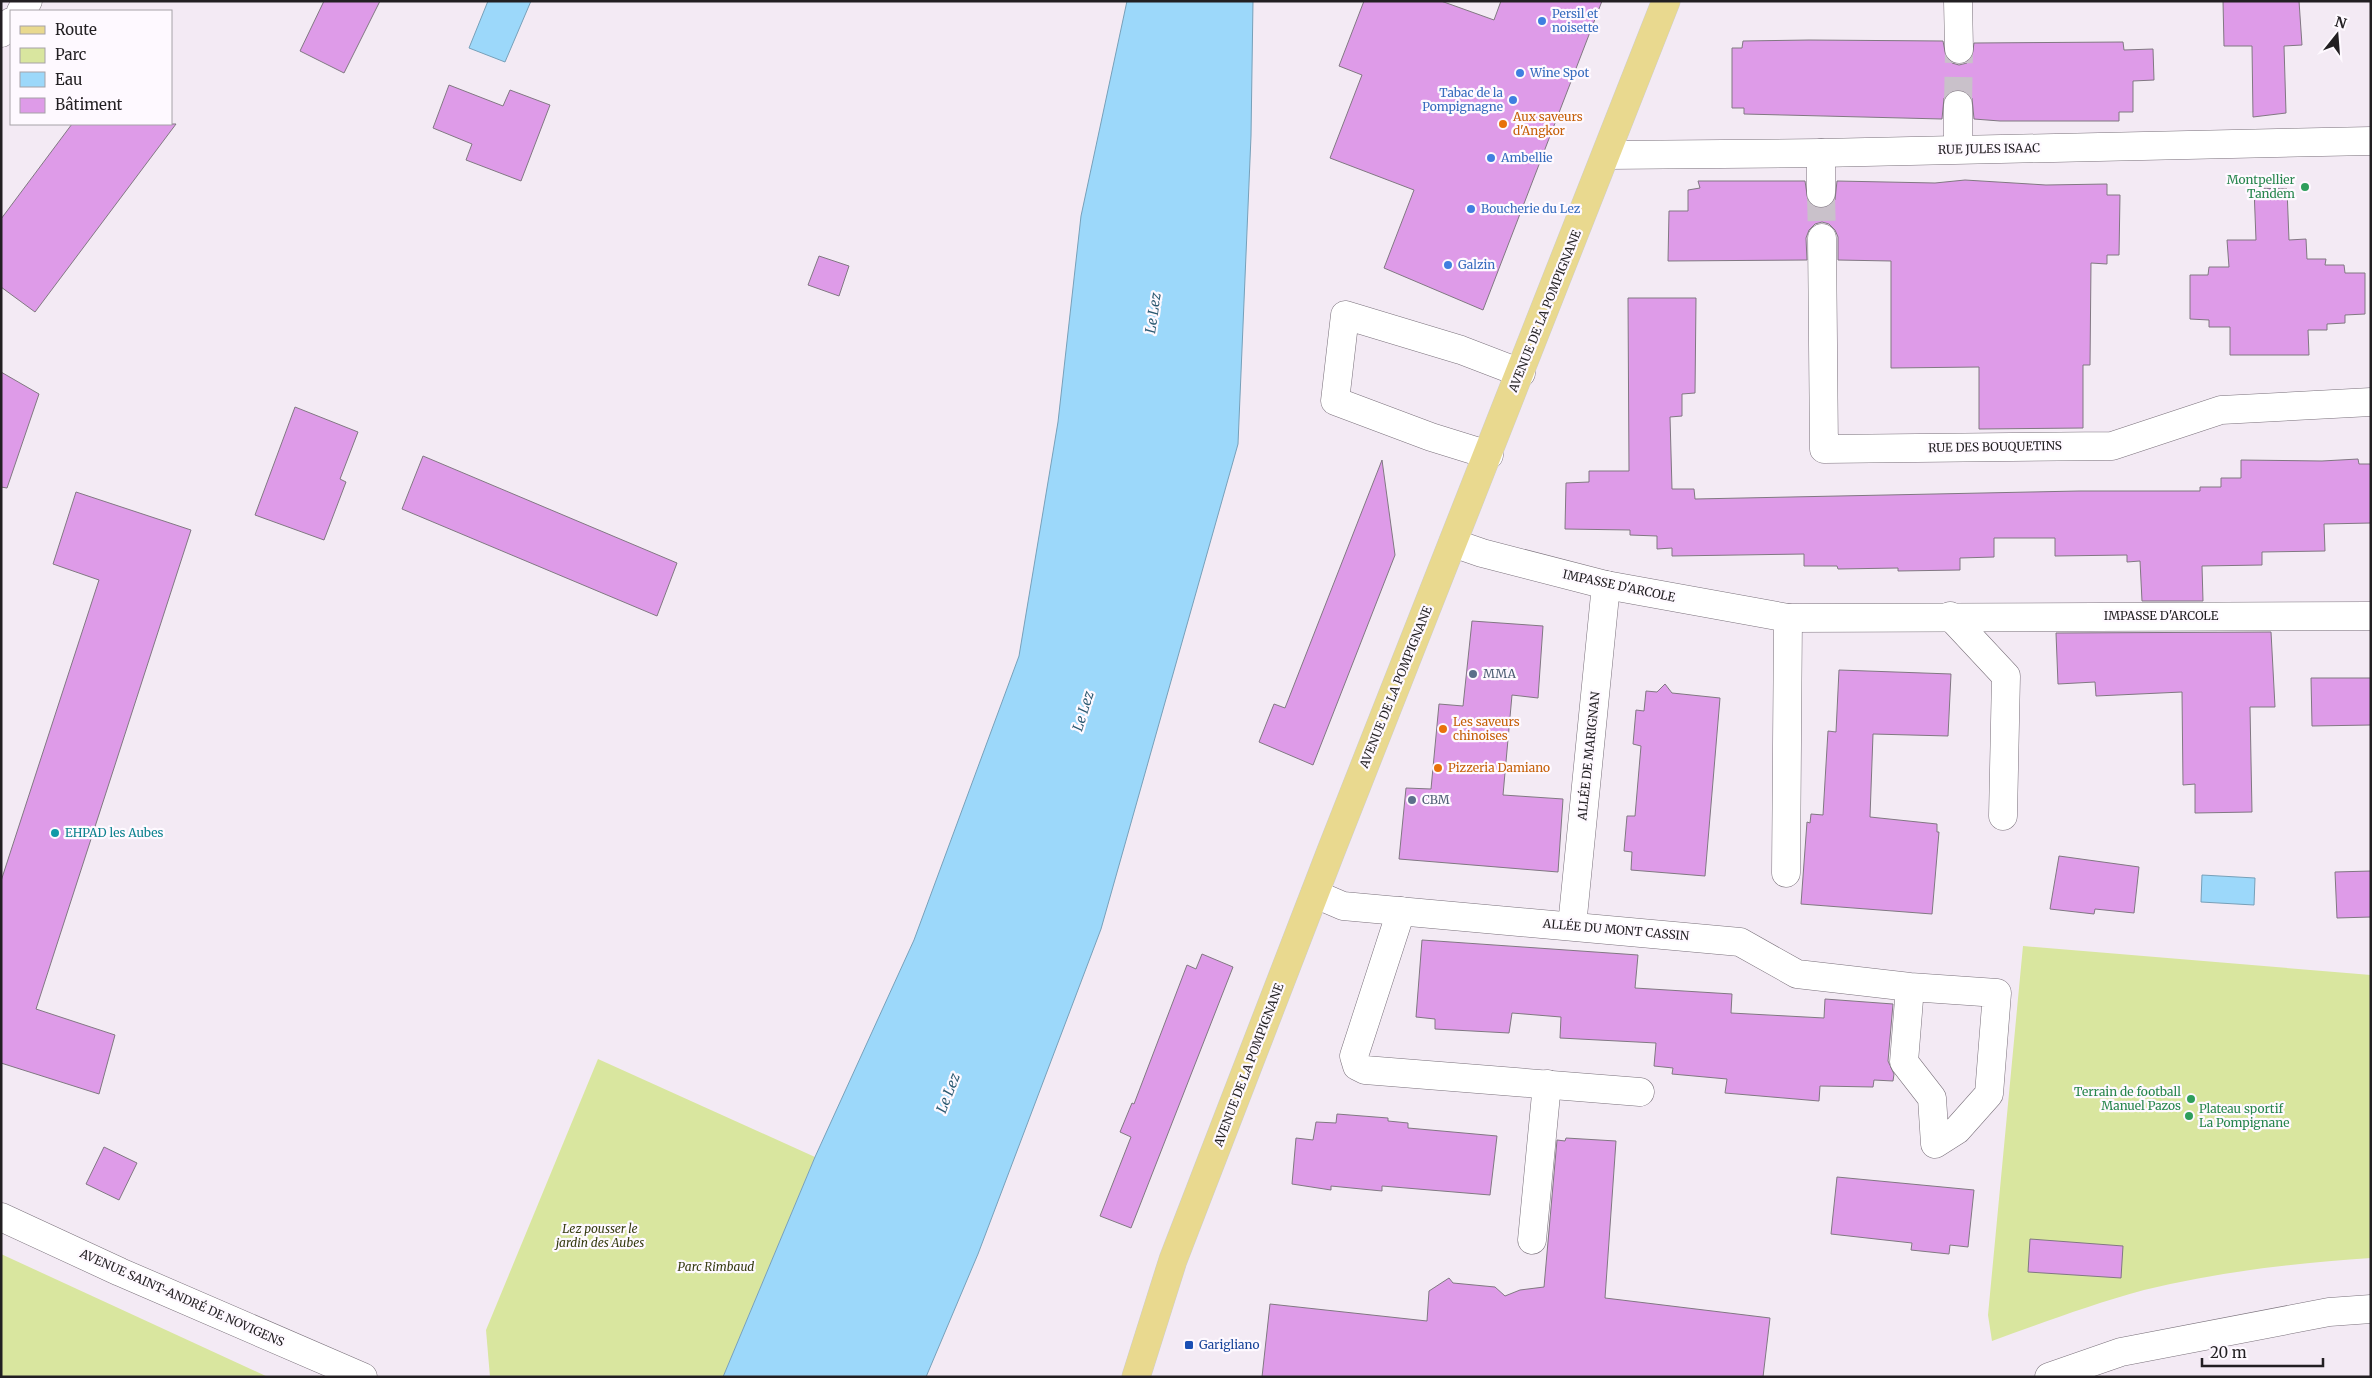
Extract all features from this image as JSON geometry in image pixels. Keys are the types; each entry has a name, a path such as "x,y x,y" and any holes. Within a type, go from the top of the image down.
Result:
{"main road":[{"name":"AVENUE DE LA POMPIGNANE","path":"1136,1377 1173,1260 1666,1"}],"street":[{"path":"1958,1 1958,49"},
{"path":"1,33 10,23"},
{"path":"1958,106 1958,149"},
{"name":"RUE JULES ISAAC","path":"1606,155 1821,153 2371,141"},
{"path":"1821,153 1821,193"},
{"name":"RUE DES BOUQUETINS","path":"1822,238 1824,449 2112,446 2221,410 2371,402"},
{"path":"1489,455 1431,437 1335,401 1345,315 1461,350 1521,373"},
{"name":"IMPASSE D'ARCOLE","path":"1453,543 1482,554 1606,585 1788,618 2371,616"},
{"name":"ALLÉE DE MARIGNAN","path":"1572,926 1606,585"},
{"path":"1950,616 2006,676 2003,816"},
{"path":"1786,873 1788,618"},
{"name":"ALLÉE DU MONT CASSIN","path":"1315,894 1343,906 1740,942 1797,974 1910,987 1997,993 1989,1094 1958,1130 1935,1144 1932,1098 1904,1062 1910,987"},
{"path":"1401,912 1354,1056 1357,1066 1365,1070 1640,1092"},
{"path":"1532,1240 1547,1084"},
{"name":"AVENUE SAINT-ANDRÉ DE NOVIGENS","path":"1,1217 120,1272 363,1377"},
{"path":"2049,1377 2121,1352 2329,1312 2371,1309"}],"green space":[{"name":"Terrain de football Manuel Pazos","path":"2023,946 2371,975 2371,1258 2257,1269 2200,1278 2144,1290 2105,1301 1992,1341 1988,1315"},
{"path":"598,1059 815,1157 723,1377 490,1377 486,1330"},
{"path":"1,1254 268,1377 1,1377"}],"water":[{"path":"488,1 531,1 505,62 469,48"},
{"name":"Le Lez","path":"1127,1 1253,1 1251,136 1238,444 1101,929 978,1254 926,1377 723,1377 815,1157 914,940 1019,656 1058,422 1081,216"},
{"path":"2202,875 2255,878 2254,905 2201,902"}],"building":[{"path":"324,1 380,1 344,73 300,51"},
{"path":"1364,1 1441,1 1494,20 1501,1 1602,1 1483,310 1384,268 1414,190 1330,158 1362,75 1339,66"},
{"path":"2223,1 2299,1 2302,45 2284,46 2286,113 2253,117 2252,46 2224,46"},
{"path":"1743,41 1943,41 1946,57 1952,63 1959,65 1967,63 1972,57 1974,43 2123,42 2124,50 2153,49 2154,80 2133,81 2133,112 2119,112 2119,121 2000,121 1974,119 1972,98 1966,92 1958,89 1951,91 1944,98 1942,119 1744,114 1744,108 1732,108 1732,48 1742,48"},
{"path":"449,85 503,106 510,90 550,105 521,181 466,160 472,144 433,128"},
{"path":"176,124 35,312 1,287 1,219 71,125"},
{"path":"1965,180 2046,185 2107,184 2107,195 2120,195 2119,255 2107,255 2107,264 2091,263 2090,365 2083,365 2083,428 1979,429 1979,367 1891,368 1891,261 1838,260 1838,237 1835,230 1829,224 1822,222 1815,224 1809,230 1806,238 1807,260 1668,261 1669,211 1688,211 1688,190 1700,188 1698,181 1805,181 1808,201 1814,207 1821,209 1829,206 1835,200 1837,181 1935,183"},
{"path":"2254,188 2287,189 2289,240 2306,239 2307,259 2326,259 2325,265 2344,265 2345,273 2365,273 2365,314 2345,315 2345,323 2327,324 2327,330 2308,330 2309,355 2230,355 2230,327 2209,327 2209,320 2190,319 2190,275 2208,275 2209,267 2229,267 2227,240 2256,240"},
{"path":"819,256 849,266 839,296 808,285"},
{"path":"1628,298 1696,298 1695,393 1682,394 1682,416 1670,417 1672,489 1694,489 1695,499 2079,491 2200,491 2200,487 2221,487 2221,478 2241,478 2241,460 2322,461 2358,459 2359,464 2371,464 2371,523 2324,524 2325,551 2262,552 2262,565 2202,566 2203,601 2142,601 2140,561 2127,562 2127,555 2055,556 2055,538 1994,538 1994,557 1960,558 1960,570 1898,571 1898,568 1838,569 1837,566 1804,566 1804,554 1672,556 1672,548 1657,549 1657,536 1630,535 1630,530 1565,529 1566,483 1589,482 1589,471 1629,471"},
{"path":"1,372 39,394 7,488 1,487"},
{"path":"295,407 358,432 340,479 346,482 324,540 255,515"},
{"path":"423,456 677,563 657,616 402,509"},
{"path":"1382,460 1395,555 1313,765 1259,742 1274,704 1285,708"},
{"name":"EHPAD les Aubes","path":"76,492 191,530 36,1009 115,1035 99,1094 1,1063 1,881 99,580 53,564"},
{"path":"1472,621 1543,626 1538,698 1512,695 1503,795 1563,799 1558,872 1399,859 1406,788 1431,789 1439,704 1463,706"},
{"path":"2271,632 2275,707 2250,707 2252,812 2195,813 2195,784 2183,785 2182,692 2096,696 2095,682 2058,684 2056,633"},
{"path":"1839,670 1951,674 1948,736 1873,734 1870,817 1937,824 1937,832 1939,832 1932,914 1801,904 1807,822 1810,823 1811,814 1823,815 1828,731 1836,732"},
{"path":"2311,678 2371,678 2371,725 2312,726"},
{"path":"1665,684 1672,693 1720,698 1705,876 1631,870 1632,852 1624,851 1627,816 1635,816 1641,746 1633,744 1636,710 1644,711 1646,691 1657,692"},
{"path":"2059,856 2139,867 2134,913 2095,909 2094,914 2050,909"},
{"path":"2371,871 2371,917 2337,918 2335,872"},
{"path":"1422,940 1638,955 1635,988 1732,994 1731,1013 1824,1018 1825,999 1893,1004 1888,1061 1894,1074 1893,1081 1874,1080 1873,1087 1820,1086 1819,1101 1725,1093 1727,1079 1672,1074 1673,1068 1654,1066 1656,1043 1560,1038 1561,1017 1512,1013 1509,1033 1435,1029 1435,1019 1416,1017"},
{"path":"1202,954 1233,967 1131,1228 1100,1216 1131,1137 1120,1132 1132,1103 1134,1104 1187,965 1196,969"},
{"path":"1337,1114 1388,1118 1388,1121 1408,1123 1408,1128 1497,1136 1490,1195 1382,1186 1382,1191 1331,1186 1331,1190 1292,1184 1296,1138 1313,1140 1316,1122 1336,1123"},
{"path":"1566,1138 1616,1141 1605,1298 1770,1318 1763,1377 1262,1377 1270,1304 1427,1321 1429,1291 1449,1278 1453,1283 1495,1287 1505,1296 1520,1290 1544,1287 1557,1140 1565,1141"},
{"path":"104,1147 137,1163 119,1200 86,1184"},
{"path":"1837,1177 1974,1190 1968,1247 1950,1245 1949,1254 1911,1250 1912,1243 1831,1234"},
{"path":"2030,1239 2123,1246 2121,1278 2028,1272"}],"tunnel":[{"path":"1958,105 1959,49"},
{"path":"1821,193 1822,238"}],"place":[{"name":"Persil et noisette","path":"1542,21"},
{"name":"Wine Spot","path":"1520,73"},
{"name":"Tabac de la Pompignagne","path":"1513,100"},
{"name":"Aux saveurs d'Angkor","path":"1503,124"},
{"name":"Ambellie","path":"1491,158"},
{"name":"Montpellier Tandem","path":"2305,187"},
{"name":"Boucherie du Lez","path":"1471,209"},
{"name":"Galzin","path":"1448,265"},
{"name":"MMA","path":"1473,674"},
{"name":"Les saveurs chinoises","path":"1443,729"},
{"name":"Pizzeria Damiano","path":"1438,768"},
{"name":"CBM","path":"1412,800"},
{"name":"EHPAD les Aubes","path":"55,833"},
{"name":"Terrain de football Manuel Pazos","path":"2191,1099"},
{"name":"Plateau sportif La Pompignane","path":"2189,1116"},
{"name":"Garigliano","path":"1189,1345"}],"park label":[{"name":"Lez pousser le jardin des Aubes","path":"600,1236"},
{"name":"Parc Rimbaud","path":"716,1267"}]}
